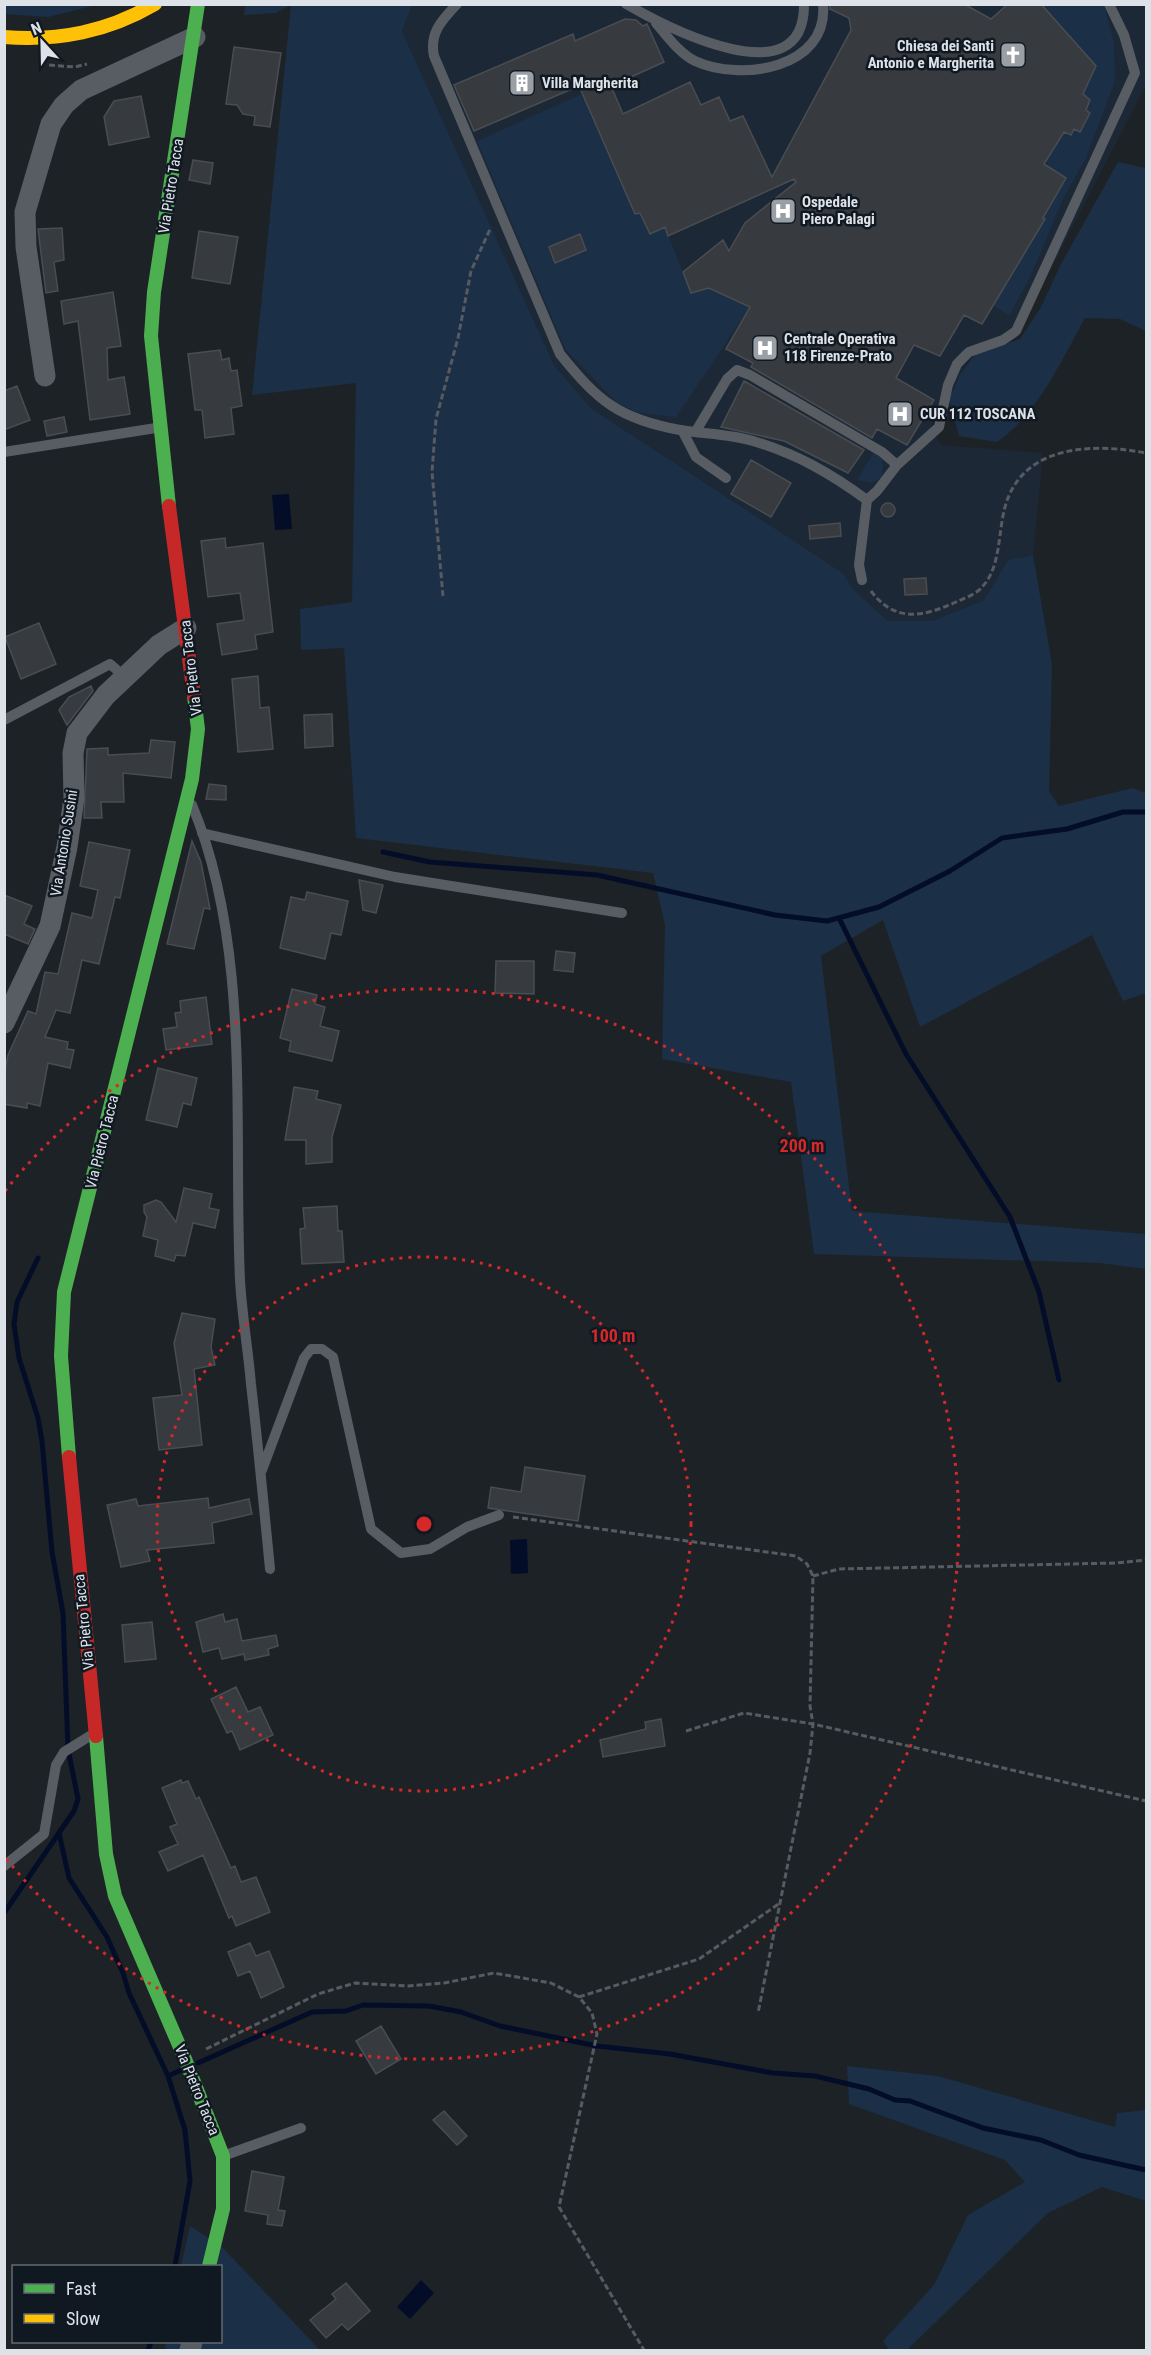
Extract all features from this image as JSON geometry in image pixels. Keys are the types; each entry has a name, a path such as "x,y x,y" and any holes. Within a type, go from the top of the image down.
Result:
{"street":[{"path":"4,37 42,40 79,36 119,23 155,4"},
{"name":"Via Pietro Tacca","path":"198,4 195,37 154,292 151,336 159,428 198,729 189,798 178,827 64,1292 61,1356 79,1574 105,1816 106,1854 115,1896 185,2059 223,2156 223,2209 209,2265"},
{"path":"45,376 26,247 25,212 51,124 64,105 81,90 195,37"},
{"name":"Via Antonio Susini","path":"4,1023 50,926 67,847 74,798 73,753 77,734 106,695 159,645 186,628"}],"lane":[{"path":"457,4 434,32 432,45 434,56 560,354 587,387 615,410 641,421 682,430 752,440 820,466 867,500"},
{"path":"626,4 656,23 713,45 742,51 768,52 786,45 797,34 803,23 804,4"},
{"path":"656,23 694,61 747,71 769,69 788,62 814,39 820,27 823,4"},
{"path":"862,580 859,565 867,500 897,465 939,427 948,385 957,364 969,352 1003,340 1016,331 1042,280 1070,212 1126,98 1135,73 1124,35 1109,4"},
{"path":"696,431 728,379 737,370 750,375 882,452 897,465"},
{"path":"4,452 159,428"},
{"path":"682,430 696,457 726,478"},
{"path":"4,720 110,664 126,678"},
{"path":"189,798 202,833 221,907 235,1024 240,1282 270,1569"},
{"path":"202,833 395,877 622,913"},
{"path":"261,1474 304,1358 311,1349 322,1349 333,1357 372,1529 401,1553 430,1549 467,1527 499,1515"},
{"path":"4,1866 44,1834 56,1764 64,1752 96,1732"},
{"path":"223,2156 301,2128"}],"path":[{"path":"443,596 432,472 436,419 458,338 471,271 484,236 500,213"},
{"path":"862,580 889,610 904,614 926,614 953,604 983,586 992,570 1005,506 1015,484 1027,471 1047,457 1070,449 1119,448 1146,453"},
{"path":"499,1515 796,1556 807,1564 813,1576 810,1706 813,1724 810,1753 758,2013"},
{"path":"813,1576 839,1569 1116,1563 1146,1560"},
{"path":"686,1731 744,1713 813,1724 1146,1801"},
{"path":"579,1997 699,1959 780,1903"},
{"path":"185,2059 318,1994 356,1983 408,1986 444,1983 494,1973 551,1983 579,1997 592,2013 597,2034 560,2207 644,2350"}],"shaded area":[{"path":"5,4 96,5 48,17 5,14"},
{"name":"Ospedale Piero Palagi","path":"412,4 1146,5 1146,85 1015,338 972,352 931,426 941,445 1043,453 1033,555 1008,560 984,600 932,621 888,621 847,584 843,573 592,409 554,365 402,31"},
{"path":"245,5 291,5 276,13 244,15"},
{"path":"291,5 412,5 402,31 554,365 592,409 843,573 852,588 888,621 932,621 984,600 1008,560 1033,555 1052,664 1049,791 1059,806 1133,788 1146,793 1146,993 1123,1001 1092,935 920,1027 883,920 821,956 852,1211 1146,1234 1146,1269 1100,1263 814,1254 791,1082 662,1059 665,925 653,873 356,838 344,648 301,650 300,609 352,602 356,383 252,395"},
{"path":"1041,5 1104,5 1114,43 1115,81 1086,158 1063,199 1031,275 1009,316 979,295 986,274 1007,284 1019,264 1002,252 1031,242 1045,220 1026,209 1048,167 1047,160 1064,132 1068,136 1074,129 1080,132 1090,113 1086,110 1090,100 1083,94 1096,66"},
{"path":"582,94 635,214 640,213 650,234 665,227 691,293 709,288 750,307 676,417 639,413 617,403 565,349 477,141"},
{"path":"1118,162 1146,168 1146,331 1120,319 1085,318 1037,402 1012,430 997,442 959,436 949,399 960,374 975,354 1020,339 1041,307 1061,264"},
{"path":"874,452 883,459 882,476 873,483 857,480"},
{"path":"289,494 292,529 275,530 272,495"},
{"path":"527,1539 528,1573 511,1574 510,1540"},
{"path":"847,2066 938,2076 1115,2127 1117,2113 1146,2110 1146,2201 1102,2187 1048,2213 907,2350 889,2350 883,2341 934,2285 968,2215 1025,2182 1005,2160 849,2104"},
{"path":"190,2226 222,2247 320,2350 165,2350 166,2343 222,2343 222,2265 181,2265"},
{"path":"421,2280 434,2293 410,2319 397,2307"}],"building":[{"path":"830,4 964,4 991,19 1008,4 1041,4 1096,66 1083,94 1090,100 1086,110 1090,113 1080,132 1074,129 1071,135 1064,132 1044,164 1066,178 1043,218 1045,219 982,324 964,315 940,356 914,345 896,378 934,400 907,445 877,429 872,438 751,367 753,363 726,349 750,307 709,288 691,293 683,272 723,240 729,251 745,223 796,182 794,179 668,236 665,227 650,234 640,213 635,214 579,86 474,131 454,85 573,34 575,41 625,19 636,20 643,26 647,24 664,62 611,86 623,114 690,82 701,105 719,97 730,121 743,116 772,177 851,30 849,18 830,9"},
{"path":"234,47 281,53 270,127 254,125 255,116 243,114 237,105 226,104"},
{"path":"141,96 149,137 109,145 104,117 114,101"},
{"path":"193,160 213,163 210,184 189,180"},
{"path":"62,228 64,260 54,262 58,291 46,293 38,229"},
{"path":"199,231 238,237 230,284 192,278"},
{"path":"580,234 586,250 555,263 549,247"},
{"path":"113,292 121,346 107,348 108,380 124,377 130,414 90,420 78,321 64,324 61,301"},
{"path":"220,350 222,360 229,358 231,371 237,370 242,406 231,408 234,434 205,438 202,410 195,410 188,354"},
{"path":"744,381 864,450 848,473 784,441 721,427"},
{"path":"17,386 30,420 4,430 4,391"},
{"path":"64,417 67,432 47,436 44,421"},
{"path":"751,460 791,483 771,517 731,494"},
{"path":"888,503 893,505 895,510 893,515 888,517 883,515 881,510 883,505"},
{"path":"840,523 841,536 810,539 809,526"},
{"path":"225,538 226,548 263,543 273,632 255,635 257,649 222,655 217,624 244,620 240,593 208,597 201,541"},
{"path":"926,578 927,594 905,595 904,579"},
{"path":"39,623 56,664 21,679 5,637"},
{"path":"258,676 260,708 269,707 273,749 238,752 232,679"},
{"path":"91,686 93,691 67,725 59,710 69,697"},
{"path":"332,714 333,746 305,748 304,715"},
{"path":"151,740 175,742 171,778 123,773 124,802 101,802 102,818 84,818 87,749 108,748 108,755 149,753"},
{"path":"209,784 226,786 226,800 206,799"},
{"path":"192,841 201,862 210,909 204,908 194,949 167,944"},
{"path":"89,842 130,850 120,898 115,897 99,964 82,960 70,1013 56,1010 45,1037 68,1042 67,1049 74,1050 70,1068 48,1063 40,1106 27,1103 27,1108 4,1104 4,1075 8,1055 28,1011 36,1014 45,972 58,974 72,913 92,918 98,890 80,886"},
{"path":"359,880 383,885 376,913 363,910"},
{"path":"307,892 348,901 341,935 331,933 325,959 280,948 291,897 305,900"},
{"path":"4,895 32,906 24,924 35,929 28,944 4,934"},
{"path":"556,951 575,953 573,972 554,970"},
{"path":"496,961 534,961 534,994 495,993"},
{"path":"292,989 317,995 315,1004 325,1007 320,1026 339,1031 332,1061 289,1051 291,1041 280,1038"},
{"path":"206,997 212,1044 166,1050 163,1029 177,1027 175,1013 181,1012 180,1001"},
{"path":"158,1068 197,1078 191,1105 183,1103 177,1127 146,1120"},
{"path":"294,1087 318,1091 316,1099 341,1105 332,1137 332,1162 306,1164 306,1140 285,1140"},
{"path":"184,1188 212,1194 209,1208 219,1210 215,1228 193,1223 185,1256 176,1255 174,1261 155,1256 158,1240 143,1236 147,1217 144,1205 156,1200 161,1202 176,1222"},
{"path":"337,1206 338,1231 342,1231 344,1262 302,1264 300,1229 305,1228 303,1208"},
{"path":"182,1313 215,1319 211,1347 215,1365 194,1369 202,1445 159,1450 153,1398 182,1395 174,1343"},
{"path":"525,1467 585,1476 578,1521 488,1508 491,1487 521,1492"},
{"path":"208,1498 209,1508 249,1499 252,1514 212,1523 214,1543 147,1550 150,1561 121,1567 107,1505 136,1499 138,1506"},
{"path":"223,1614 225,1622 237,1619 242,1641 276,1635 278,1646 268,1649 269,1655 245,1660 244,1654 222,1659 219,1648 203,1652 196,1622"},
{"path":"152,1622 156,1659 125,1662 122,1625"},
{"path":"236,1687 248,1712 260,1707 273,1735 240,1750 232,1731 227,1733 211,1699"},
{"path":"661,1719 665,1746 603,1757 600,1740 646,1729 645,1722"},
{"path":"181,1780 182,1783 188,1781 196,1799 199,1797 231,1868 235,1866 241,1882 256,1877 270,1912 236,1926 232,1916 229,1918 203,1855 168,1871 159,1852 178,1844 170,1827 177,1824 162,1788"},
{"path":"250,1943 256,1956 269,1951 284,1987 261,1998 250,1971 238,1976 228,1952"},
{"path":"381,2026 401,2059 376,2074 356,2041"},
{"path":"444,2111 467,2136 457,2145 433,2120"},
{"path":"252,2171 284,2177 278,2210 285,2211 282,2226 267,2224 268,2215 245,2211"},
{"path":"346,2283 370,2311 348,2330 342,2324 326,2338 310,2320 336,2299 332,2294"}],"waterway":[{"path":"383,852 430,862 597,875 775,915 827,921 879,907 950,871 1002,838 1067,829 1123,812 1146,812"},
{"path":"839,918 906,1054 1010,1217 1039,1292 1059,1380"},
{"path":"4,1913 74,1811 78,1799 68,1749 63,1613 52,1552 42,1441 38,1418 19,1358 14,1324 17,1302 38,1258"},
{"path":"59,1833 69,1878 107,1937 129,1993 168,2076 185,2130 190,2181 175,2265"},
{"path":"198,2063 312,2012 346,2011 363,2005 429,2006 461,2012 500,2026 597,2046 670,2054 773,2073 815,2076 869,2089 895,2100 910,2101 983,2128 1041,2140 1079,2155 1146,2170"},
{"path":"168,2076 181,2070"},
{"path":"148,2350 151,2343"}],"traffic: fast":[{"path":"169,506 151,336 154,292 198,4"},
{"path":"69,1457 61,1356 64,1292 192,779 198,729 194,696"},
{"path":"96,1736 106,1854 115,1896 185,2059 223,2156 223,2209 209,2265"}],"traffic: slow":[{"path":"4,37 63,36 101,28 119,22 155,4"}],"traffic: jam":[{"path":"169,506 194,696"},
{"path":"69,1457 96,1736"}],"place":[{"name":"Chiesa dei Santi Antonio e Margherita","path":"1013,55"},
{"name":"Villa Margherita","path":"522,83"},
{"name":"Ospedale Piero Palagi","path":"783,211"},
{"name":"Centrale Operativa 118 Firenze-Prato","path":"765,348"},
{"name":"CUR 112 TOSCANA","path":"900,414"}]}
